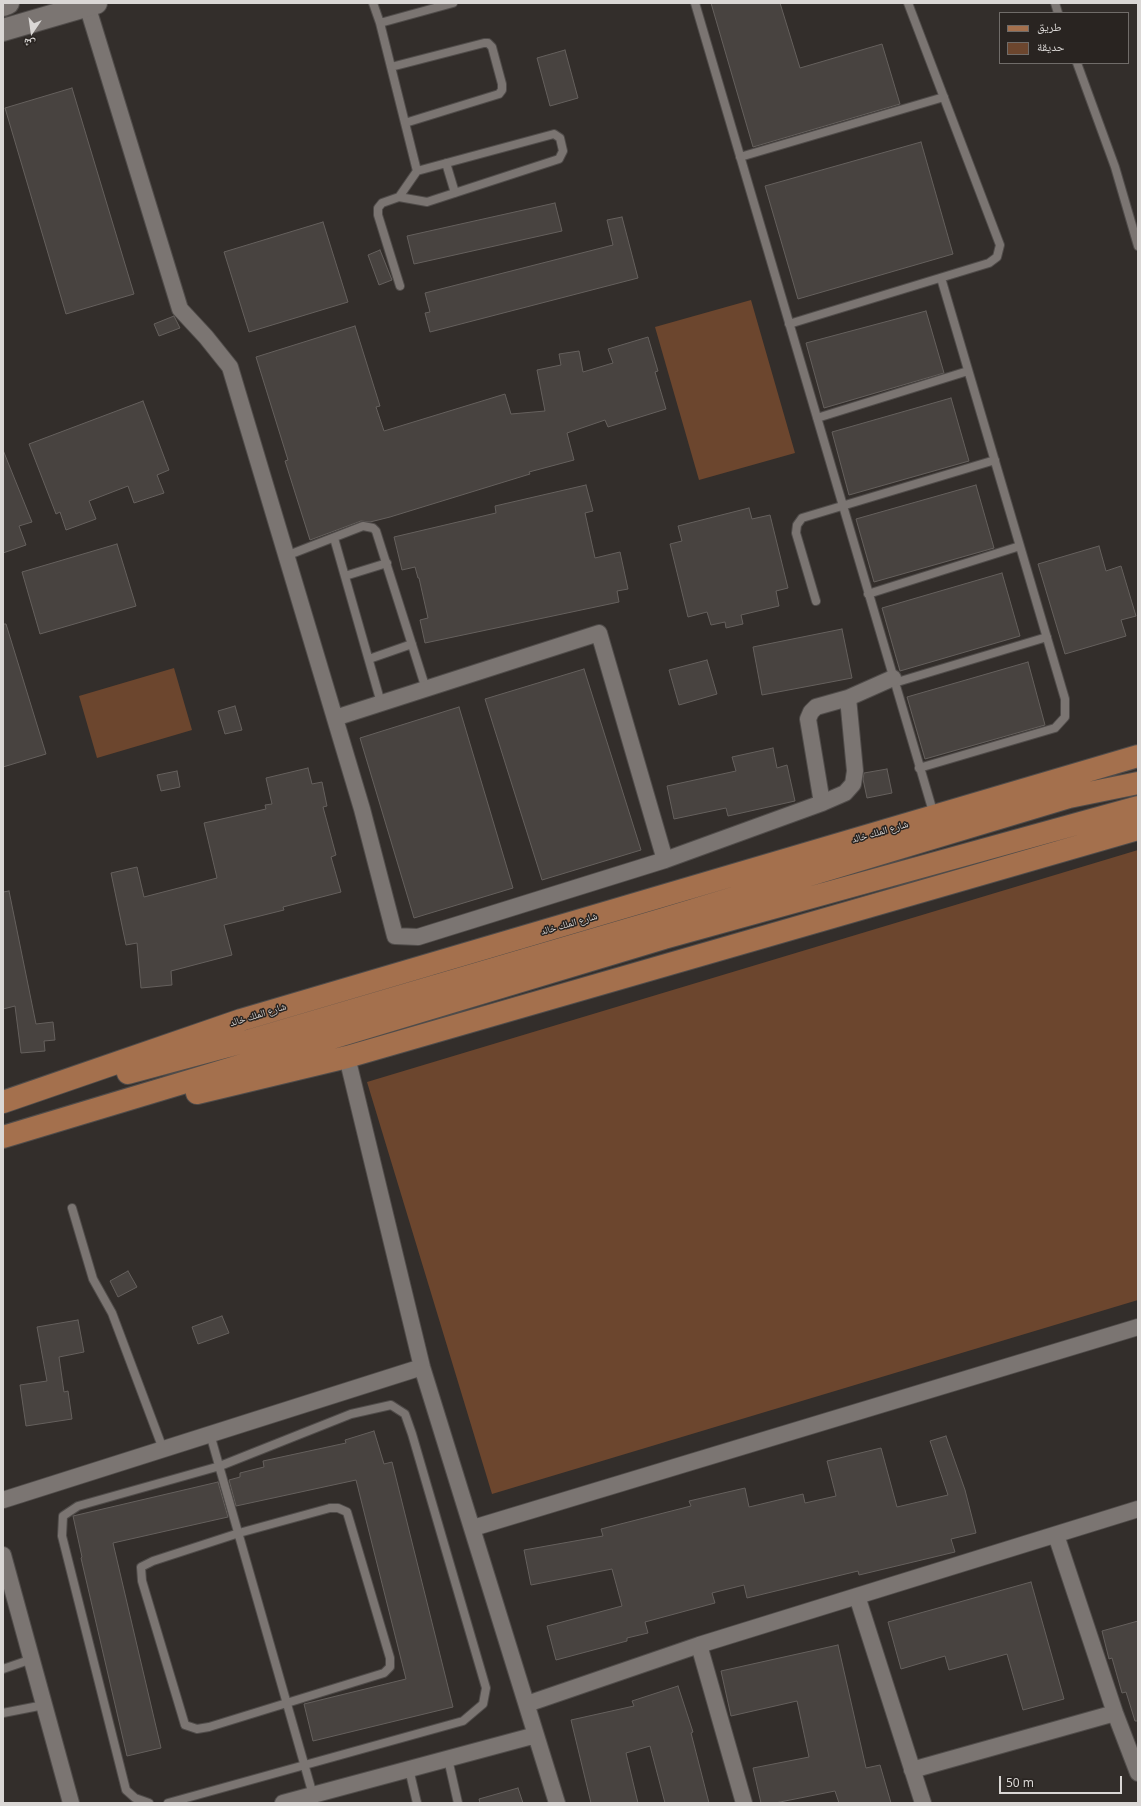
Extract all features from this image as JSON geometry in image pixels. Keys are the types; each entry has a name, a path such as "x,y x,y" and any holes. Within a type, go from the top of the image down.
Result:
{"main road":[{"name":"شارع الملك خالد","path":"3,1102 241,1020 1138,756"},
{"path":"1102,767 1138,766"},
{"path":"3,1138 662,929 1069,797 1138,783"},
{"path":"3,1105 662,929 1138,808"},
{"path":"3,1138 347,1057 1138,829"}],"street":[{"path":"3,4 8,3"},
{"path":"3,30 91,4 180,309 206,337 230,367 362,809 395,936 418,937 665,860 822,803 845,793 853,784 855,771 848,698"},
{"path":"335,718 599,633 665,860"},
{"path":"822,803 808,718 811,712 816,708 893,681"},
{"path":"347,1057 422,1367 557,1803"},
{"path":"473,1528 1138,1327"},
{"path":"3,1500 422,1367"},
{"path":"527,1704 699,1645 1138,1509"},
{"path":"1056,1535 1115,1713 1138,1773"},
{"path":"3,1555 71,1803"},
{"path":"857,1596 923,1803"},
{"path":"699,1645 744,1803"},
{"path":"912,1770 1115,1713"},
{"path":"283,1803 536,1735"}],"lane":[{"path":"373,3 380,23 417,171"},
{"path":"380,23 453,3"},
{"path":"695,3 893,681 934,816"},
{"path":"789,324 989,264 998,257 1000,245 908,3"},
{"path":"391,68 488,43 492,47 500,76 502,90 499,94 405,123"},
{"path":"1077,64 1115,167 1138,246"},
{"path":"740,157 944,97"},
{"path":"399,197 417,171 554,134 560,138 563,151 560,159 427,202 399,197 382,203 378,208 400,286"},
{"path":"446,163 455,193"},
{"path":"919,768 1055,728 1066,717 1065,699 941,278"},
{"path":"816,418 968,371"},
{"path":"816,601 796,533 797,525 802,518 995,460"},
{"path":"286,556 363,526 372,528 378,536 426,689"},
{"path":"334,538 381,703"},
{"path":"868,594 1020,546"},
{"path":"345,576 387,563"},
{"path":"893,681 1047,637"},
{"path":"368,659 412,644"},
{"path":"72,1208 93,1279 112,1312 163,1449"},
{"path":"149,1803 135,1798 126,1790 62,1536 63,1516 78,1506 220,1466 351,1414 391,1405 405,1414 412,1434 484,1680 486,1688 483,1704 463,1721 168,1803"},
{"path":"210,1434 313,1795"},
{"path":"330,1508 338,1508 347,1512 388,1650 390,1667 384,1673 288,1704 209,1727 197,1729 185,1725 142,1581 141,1567 152,1560 238,1533 330,1508"},
{"path":"3,1669 32,1659"},
{"path":"3,1713 44,1705"},
{"path":"448,1758 458,1803"},
{"path":"409,1769 417,1803"}],"green space":[{"path":"751,300 795,453 699,480 655,327"},
{"path":"174,668 192,730 97,758 79,696"},
{"path":"1138,850 1138,1300 492,1494 367,1082"}],"building":[{"path":"711,3 780,3 800,68 882,44 900,104 753,147"},
{"path":"565,50 578,98 550,106 537,58"},
{"path":"72,88 134,294 66,314 5,108"},
{"path":"921,142 953,254 798,299 765,186"},
{"path":"555,203 562,231 414,264 407,236"},
{"path":"622,217 638,278 430,332 425,313 430,312 425,293 613,245 607,220"},
{"path":"323,222 348,302 249,332 224,252"},
{"path":"380,250 392,280 379,285 368,255"},
{"path":"926,311 944,373 824,408 806,343"},
{"path":"174,316 180,328 159,336 154,324"},
{"path":"355,326 380,406 376,407 384,431 505,394 511,414 545,411 537,370 561,365 559,354 579,351 583,372 613,363 608,349 648,337 658,371 655,372 666,409 608,427 605,420 567,433 574,460 529,472 530,474 390,517 370,522 361,521 310,540 285,461 288,460 256,357"},
{"path":"951,398 969,461 849,495 832,432"},
{"path":"143,401 169,470 157,475 164,493 134,503 128,486 89,501 96,519 66,530 60,512 56,514 29,444"},
{"path":"3,450 32,522 19,526 26,545 3,553"},
{"path":"586,485 593,511 585,513 595,558 620,552 628,589 617,591 619,602 425,643 420,620 428,618 419,578 415,567 402,570 394,537 496,513 495,506"},
{"path":"976,485 994,548 874,582 856,519"},
{"path":"749,508 752,519 770,515 788,588 776,591 779,606 741,615 743,624 726,628 725,622 711,625 707,612 688,617 670,544 682,541 678,526"},
{"path":"117,544 136,606 40,634 22,572"},
{"path":"1099,546 1106,571 1121,566 1136,616 1121,620 1126,636 1065,654 1038,564"},
{"path":"1002,573 1020,636 900,671 882,608"},
{"path":"3,624 6,624 46,754 3,767"},
{"path":"842,629 852,678 762,695 753,647"},
{"path":"707,660 717,694 679,705 669,670"},
{"path":"1028,662 1045,725 925,759 907,697"},
{"path":"584,669 641,850 542,880 485,699"},
{"path":"235,706 242,730 225,734 218,711"},
{"path":"459,707 513,888 414,918 360,738"},
{"path":"773,748 777,768 787,765 795,801 728,816 726,808 674,819 667,786 736,771 732,757"},
{"path":"308,768 312,784 322,782 327,806 323,807 336,855 331,857 341,892 283,907 284,910 224,925 232,955 171,971 172,985 141,988 137,943 126,945 111,873 137,867 144,897 217,878 204,823 266,809 265,805 272,804 266,778"},
{"path":"887,769 892,793 867,798 863,779 864,773"},
{"path":"177,771 180,787 161,791 157,775"},
{"path":"9,891 36,1024 53,1022 55,1040 44,1041 45,1051 21,1053 15,1006 3,1009 3,892"},
{"path":"128,1271 137,1287 118,1297 110,1281"},
{"path":"222,1316 229,1333 198,1344 192,1327"},
{"path":"78,1320 84,1352 59,1357 64,1392 68,1391 72,1419 26,1426 20,1385 47,1381 37,1327"},
{"path":"374,1431 384,1464 392,1462 453,1707 313,1741 304,1704 406,1679 356,1480 236,1506 229,1480 240,1477 240,1473 264,1467 263,1461 346,1443 345,1440"},
{"path":"946,1436 965,1490 976,1533 951,1539 955,1552 859,1575 858,1571 747,1598 744,1585 712,1593 715,1603 645,1622 648,1633 627,1638 627,1641 556,1660 547,1626 622,1606 612,1569 531,1585 524,1550 603,1536 601,1529 691,1506 689,1501 745,1488 749,1507 803,1494 805,1503 836,1496 827,1461 881,1448 897,1507 948,1495 930,1441"},
{"path":"218,1482 228,1517 113,1543 161,1748 127,1756 81,1558 73,1516"},
{"path":"1031,1582 1064,1699 1023,1710 1007,1654 949,1670 945,1656 901,1669 888,1622"},
{"path":"1138,1621 1138,1721 1135,1721 1126,1692 1122,1693 1112,1658 1109,1659 1102,1631"},
{"path":"838,1645 866,1768 880,1765 891,1803 839,1803 835,1791 775,1803 761,1803 753,1768 809,1757 797,1701 731,1716 721,1671"},
{"path":"678,1686 693,1732 691,1733 709,1803 665,1803 650,1746 626,1753 638,1803 591,1803 571,1720 634,1706 632,1701"},
{"path":"518,1788 523,1803 480,1803 479,1799"}]}
